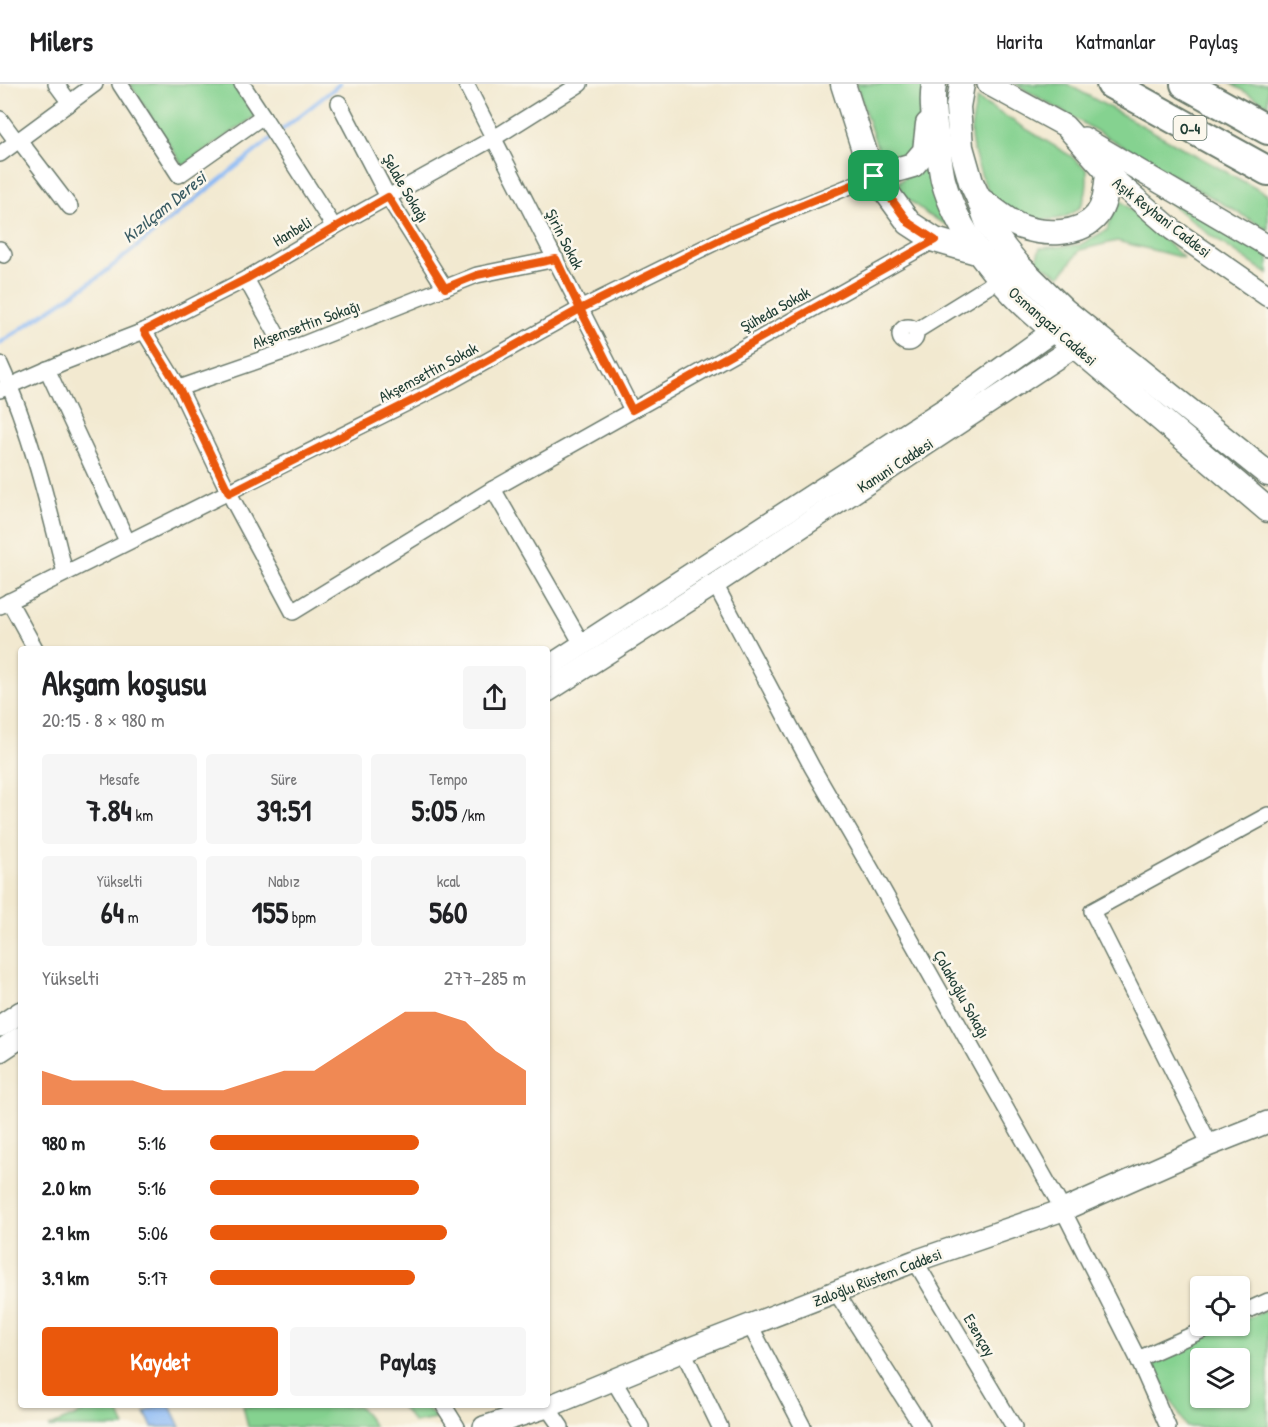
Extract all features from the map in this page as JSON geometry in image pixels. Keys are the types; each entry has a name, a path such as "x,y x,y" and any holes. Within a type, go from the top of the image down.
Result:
{"highway":[{"name":"O-4","path":"1111,84 1268,171"},
{"name":"O-4","path":"1185,84 1268,130"}],"main road":[{"path":"843,84 874,176 909,223 935,240 980,253"},
{"path":"874,176 913,165 925,151 933,88"},
{"name":"Osmangazi Caddesi","path":"933,88 935,128 943,179 956,213 980,253 1000,279 1053,331"},
{"name":"Osmangazi Caddesi","path":"960,95 961,147 971,182 988,224 1019,266 1064,310 1077,334 1268,510"},
{"path":"979,199 1023,227 1056,232 1074,230 1097,215 1106,195 1108,174"},
{"path":"1053,331 1077,334"},
{"name":"Osmangazi Caddesi","path":"1077,334 1265,465"}],"street":[{"path":"56,84 70,103"},
{"path":"0,154 95,84"},
{"path":"120,84 179,175 267,122"},
{"path":"242,84 334,227"},
{"name":"Şirin Sokak","path":"466,84 632,410"},
{"name":"Hanbeli","path":"5,388 144,331 246,279 494,138 580,84"},
{"name":"Aşık Reyhani Caddesi","path":"988,84 1065,126 1268,246"},
{"name":"Şelale Sokağı","path":"339,104 388,197 445,288"},
{"path":"0,119 70,207"},
{"name":"Aşık Reyhani Caddesi","path":"1065,126 1108,174 1173,230 1268,296"},
{"name":"Akşemsettin Sokak","path":"5,603 453,380 580,309 732,234 874,176"},
{"name":"Şüheda Sokak","path":"229,493 293,612 493,489 935,240"},
{"name":"Akşemsettin Sokağı","path":"179,388 286,351 477,275 556,259"},
{"path":"246,279 286,351"},
{"path":"916,331 1000,279"},
{"path":"144,331 179,388 229,493"},
{"name":"Kanuni Caddesi","path":"550,666 946,408 1053,331"},
{"name":"Kanuni Caddesi","path":"550,690 715,584 1077,334"},
{"path":"0,364 5,388 52,521 65,573"},
{"path":"47,369 128,541"},
{"path":"493,489 582,644"},
{"path":"704,565 715,584"},
{"name":"Çolakoğlu Sokağı","path":"715,584 812,767 1063,1210 1138,1359 1168,1427"},
{"path":"5,603 33,646"},
{"path":"1210,1145 1092,911 1268,815"},
{"path":"0,1026 18,1014"},
{"path":"0,1051 18,1039"},
{"name":"Zaloğlu Rüstem Caddesi","path":"550,1406 683,1351 915,1261 1063,1210 1268,1122"},
{"name":"Esençay","path":"915,1261 1014,1427"},
{"path":"836,1292 922,1427"},
{"path":"1250,1309 1268,1301"},
{"path":"750,1325 803,1427"},
{"path":"1138,1359 1190,1336"},
{"path":"683,1351 720,1427"},
{"path":"614,1381 641,1427"},
{"path":"445,1408 457,1427"},
{"name":"Zaloğlu Rüstem Caddesi","path":"484,1427 544,1408"},
{"path":"548,1408 561,1427"}],"green space":[{"path":"130,84 237,84 257,115 183,166"},
{"path":"856,84 924,84 925,139 911,159 883,165"},
{"path":"1015,84 1067,84 1268,195 1268,230"},
{"path":"1231,84 1268,84 1268,105"},
{"path":"977,99 1071,156 1087,170 1085,195 1078,209 1059,218 1035,219 1012,213 994,200 982,177 971,138"},
{"path":"929,162 951,227 928,215 892,186"},
{"path":"1151,188 1268,255 1268,274 1211,236"},
{"path":"1119,199 1184,258 1117,241 1080,250 1060,276 1036,261 1040,248 1080,245 1107,230"},
{"path":"1268,1309 1268,1427 1186,1427 1150,1360 1206,1336 1250,1336 1250,1317"},
{"path":"93,1408 117,1408 125,1427 48,1427"},
{"path":"243,1408 361,1408 375,1427 248,1427"},
{"path":"403,1408 428,1408 436,1419 414,1423"}],"water":[{"path":"154,1408 171,1408 180,1427 152,1427 145,1412"}],"waterway":[{"name":"Kızılçam Deresi","path":"278,133 340,84"},
{"name":"Kızılçam Deresi","path":"0,343 100,276 272,138"}],"route":[{"path":"874,176 732,234 580,309 556,259 477,275 445,288 388,197 246,279 144,331 179,388 229,493 453,380 580,309 632,410 935,240 909,223 874,176"}]}
